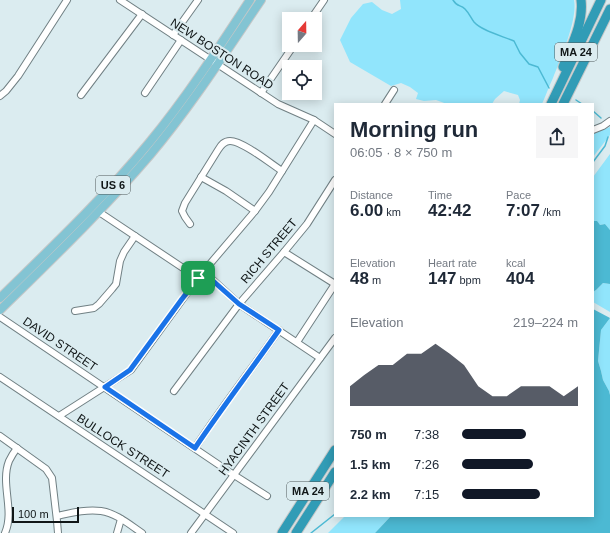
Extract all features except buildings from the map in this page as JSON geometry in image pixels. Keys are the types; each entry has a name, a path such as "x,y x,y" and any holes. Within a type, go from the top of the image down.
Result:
{"highway":[{"path":"550,103 579,27 581,0"},
{"name":"MA 24","path":"550,103 601,0"},
{"name":"MA 24","path":"564,103 610,9"},
{"name":"MA 24","path":"282,533 334,452"},
{"name":"MA 24","path":"296,533 334,474"}],"main road":[{"name":"US 6","path":"0,310 99,212 157,146 191,103 250,0"},
{"name":"US 6","path":"0,298 113,185 166,122 193,85 214,62 262,0"}],"street":[{"path":"0,96 18,76 67,0"},
{"name":"NEW BOSTON ROAD","path":"120,0 262,94 284,107 314,120 334,133"},
{"path":"173,35 198,0"},
{"path":"316,12 324,0"},
{"path":"81,95 142,14"},
{"path":"144,93 181,40"},
{"path":"262,94 289,52"},
{"path":"386,103 394,90"},
{"path":"59,416 130,370 198,278 269,192 314,120"},
{"path":"594,130 610,121"},
{"path":"190,224 182,211 221,145 229,141 236,142 245,146 282,171"},
{"path":"202,177 254,211"},
{"name":"RICH STREET","path":"174,391 239,304 307,224 334,182"},
{"path":"99,212 198,278"},
{"path":"75,311 94,308 100,304 116,284 120,261 124,252 135,236"},
{"path":"284,252 334,283"},
{"path":"203,272 239,304 320,358"},
{"path":"296,342 334,285"},
{"name":"DAVID STREET","path":"0,317 267,496"},
{"path":"195,448 211,423 279,330"},
{"name":"HYACINTH STREET","path":"191,533 334,339"},
{"name":"BULLOCK STREET","path":"0,376 233,533"},
{"path":"0,436 46,469 52,478 58,533"},
{"path":"5,533 9,515 3,492 8,462 17,448"},
{"path":"57,516 80,511 101,511 112,514 142,533"},
{"path":"117,533 121,519"}],"shaded area":[{"path":"400,0 574,0 575,8 568,39 542,103 519,103 520,100 518,95 504,91 493,103 444,103 436,100 424,101 416,99 418,93 410,87 401,83 391,86 350,62 340,40 351,18 363,4 372,2 382,10 392,14 401,9"},
{"path":"610,127 610,135 594,156 594,134"},
{"path":"610,154 610,230 605,224 600,225 594,222 594,176"},
{"path":"594,221 597,221 600,225 605,224 610,230 610,284 603,283 594,291"},
{"path":"603,283 610,284 610,312 594,303 594,291"},
{"path":"594,310 610,318 601,330 598,361 603,380 610,395 610,533 375,533 390,517 594,517"},
{"path":"610,318 610,395 603,380 598,361 601,330"},
{"path":"344,517 390,517 375,533 328,533"}],"waterway":[{"path":"453,0 456,4 465,9 474,22 478,25 487,31 514,41 520,53 529,64 538,67 549,88"},
{"path":"576,100 580,103"},
{"path":"594,112 601,118"},
{"path":"594,161 605,146 608,137"},
{"path":"311,533 334,515"}],"route":[{"path":"203,272 239,304 279,330 211,423 195,448 105,387 130,370 198,278 203,272"}]}
